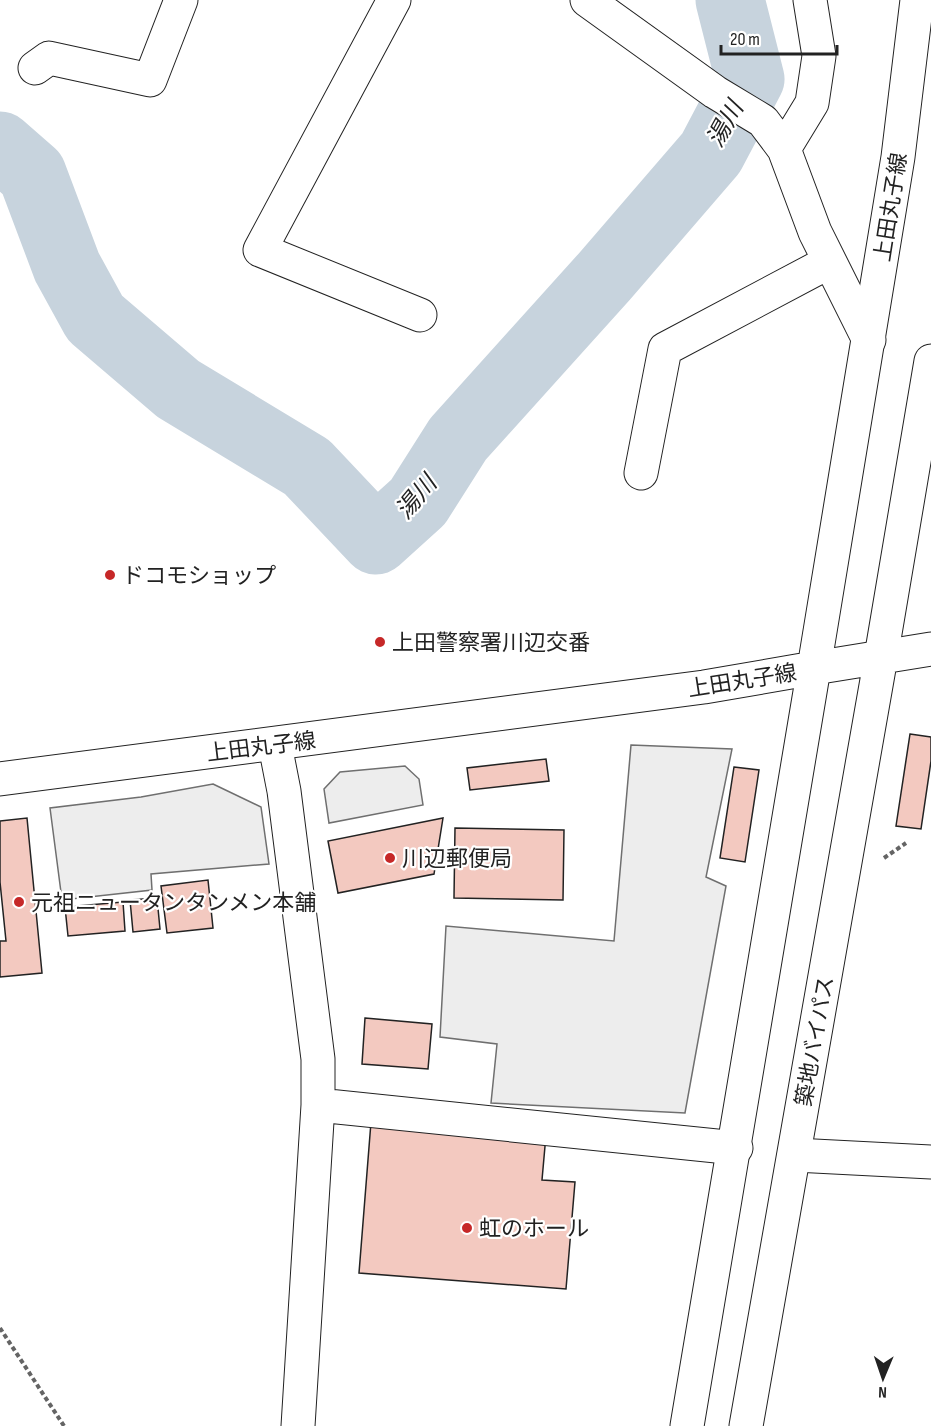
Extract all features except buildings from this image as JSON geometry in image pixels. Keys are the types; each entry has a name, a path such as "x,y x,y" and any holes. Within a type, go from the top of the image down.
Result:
{"main road":[{"path":"35,68 49,58 150,80 181,0"},
{"path":"394,0 261,250 420,315"},
{"path":"587,0 715,92 763,121 784,149 829,262 869,340"},
{"path":"784,149 812,103 819,56 810,0"},
{"name":"上田丸子線","path":"0,779 275,745 704,687 814,668 898,157 917,0"},
{"path":"641,473 665,349 829,262"},
{"path":"881,657 931,360"},
{"path":"687,1426 736,1148 814,668 931,649"},
{"name":"築地バイパス","path":"746,1426 881,657"},
{"path":"275,745 284,791 318,1059 318,1105 298,1426"},
{"path":"318,1105 736,1148"},
{"path":"795,1155 931,1162"}],"path":[{"path":"878,862 906,843"},
{"path":"0,1328 64,1426"}],"shaded area":[{"path":"631,745 732,749 706,877 726,886 685,1113 491,1103 497,1044 440,1037 446,926 614,941"},
{"path":"405,766 419,779 423,805 329,823 324,789 340,772"},
{"path":"213,784 261,807 269,864 151,874 152,890 62,900 50,808 141,797"}],"waterway":[{"name":"湯川","path":"0,146 32,174 67,267 95,318 178,389 307,467 376,540 418,502 458,439 604,277 711,153 750,79 730,0"}],"place":[{"name":"ドコモショップ","path":"110,575"},
{"name":"上田警察署川辺交番","path":"380,642"},
{"name":"川辺郵便局","path":"390,858"},
{"name":"元祖ニュータンタンメン本舗","path":"19,902"},
{"name":"虹のホール","path":"467,1228"}]}
